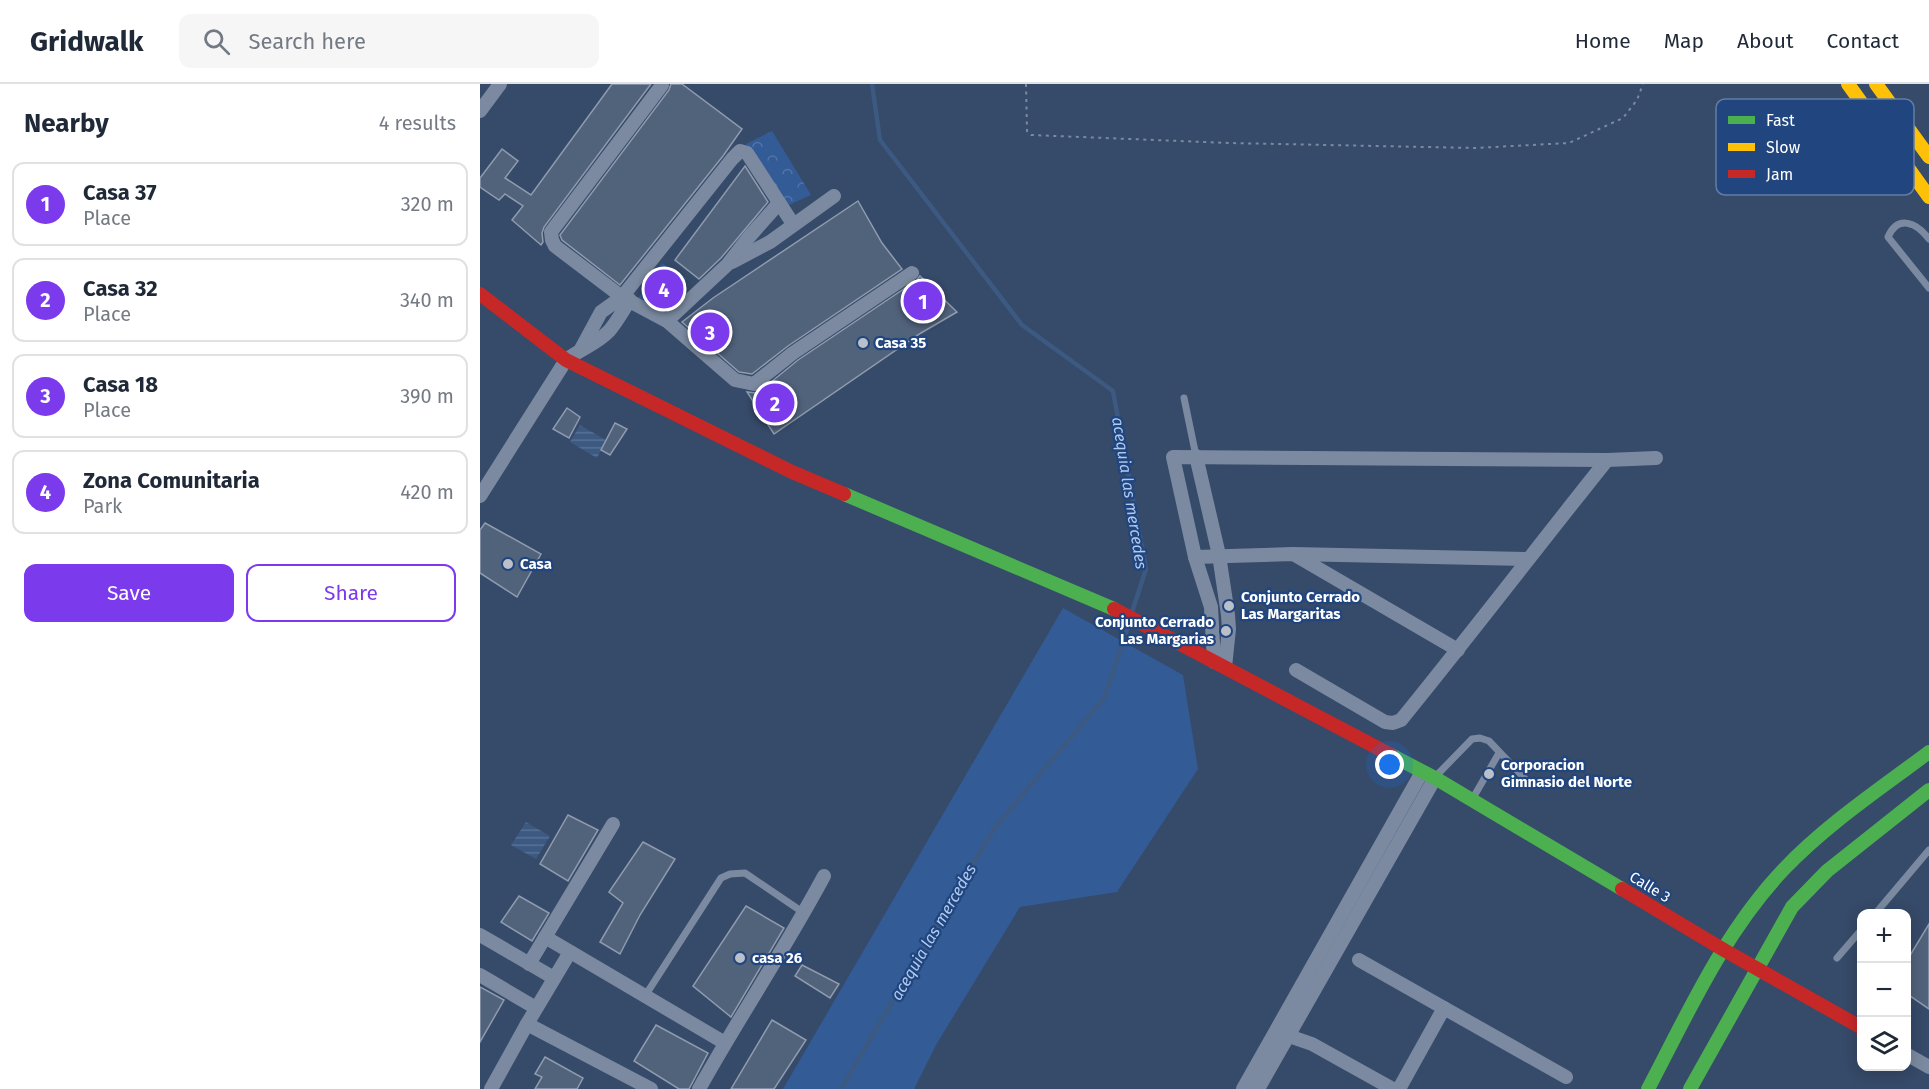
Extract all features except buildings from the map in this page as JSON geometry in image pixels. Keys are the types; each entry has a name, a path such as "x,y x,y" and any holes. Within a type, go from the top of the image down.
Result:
{"main road":[{"path":"1848,84 1859,99"},
{"path":"1876,84 1887,99"},
{"path":"1914,136 1929,156"},
{"path":"1914,176 1929,197"},
{"name":"Calle 3","path":"480,294 566,360 792,472 1103,603 1220,664 1428,775 1724,950 1857,1025"},
{"path":"1648,1089 1724,950 1766,890 1811,842 1929,753"},
{"path":"1690,1089 1792,907 1827,871 1929,789"}],"street":[{"path":"480,111 500,84"},
{"path":"662,85 551,232 555,246 626,298 667,321 735,380 754,384 793,352 912,273"},
{"path":"480,496 566,360 581,349 601,312 626,298 740,151 747,153 793,224"},
{"path":"728,264 770,242 834,196"},
{"path":"667,321 728,264 779,204"},
{"path":"1196,456 1219,555 1228,615 1229,629 1220,664"},
{"path":"1220,664 1210,607 1195,557 1173,457 1607,460 1656,458"},
{"path":"1296,670 1385,722 1393,723 1401,720 1607,460"},
{"path":"1195,557 1293,554 1527,559"},
{"path":"1293,554 1458,650"},
{"path":"1243,1089 1285,1028 1428,775"},
{"path":"529,964 613,824"},
{"path":"699,1089 824,876"},
{"path":"480,935 554,978"},
{"path":"545,937 725,1043"},
{"path":"491,1089 570,952"},
{"path":"1359,960 1566,1077"},
{"path":"480,975 536,1008"},
{"path":"1399,1089 1444,1008"},
{"path":"527,1024 651,1089"},
{"path":"1285,1028 1394,1089"},
{"path":"1258,1089 1285,1028"},
{"path":"1911,1057 1929,1067"}],"lane":[{"path":"1929,239 1923,231 1911,223 1897,224 1888,237 1929,288"},
{"path":"1184,398 1196,456"},
{"path":"1428,775 1472,739 1480,738 1489,741 1529,783"},
{"path":"1472,800 1500,753"},
{"path":"1879,909 1929,850"},
{"path":"645,996 721,878 730,874 745,873 804,913"},
{"path":"1837,958 1857,935"}],"path":[{"path":"1026,84 1027,131 1030,135 1475,148 1569,143 1623,118 1637,100 1643,84"}],"green space":[{"path":"772,131 811,195 780,209 746,144"},
{"path":"662,263 686,278 683,304 670,304 669,316 637,300"},
{"path":"1063,608 1183,675 1198,769 1117,892 1020,907 936,1045 914,1089 783,1089"}],"shaded area":[{"path":"580,425 606,440 597,458 570,442"},
{"path":"526,822 550,836 536,859 511,845"}],"waterway":[{"name":"acequia las mercedes","path":"872,84 880,140 1022,325 1113,391 1146,569 1132,612"},
{"name":"acequia las mercedes","path":"841,1089 993,830 1105,697 1129,623"}],"traffic: fast":[{"path":"844,494 1114,609"},
{"path":"1648,1089 1708,974 1743,919 1763,893 1784,869 1818,837 1929,752"},
{"path":"1391,755 1435,778 1622,889"},
{"path":"1690,1089 1792,907 1827,871 1929,790"}],"traffic: slow":[{"path":"1848,84 1859,99"},
{"path":"1876,84 1887,99"},
{"path":"1914,136 1929,157"},
{"path":"1914,176 1929,197"}],"traffic: jam":[{"path":"480,294 566,360 792,472 844,494"},
{"path":"1114,609 1391,755"},
{"path":"1622,889 1857,1025"}],"place":[{"name":"Zona Comunitaria","path":"664,289"},
{"name":"Casa 37","path":"923,301"},
{"name":"Casa 18","path":"710,332"},
{"name":"Casa 35","path":"863,343"},
{"name":"Casa 32","path":"775,403"},
{"name":"Casa","path":"508,564"},
{"name":"Conjunto Cerrado Las Margaritas","path":"1229,606"},
{"name":"Conjunto Cerrado Las Margarias","path":"1226,631"},
{"name":"Corporacion Gimnasio del Norte","path":"1489,774"},
{"name":"casa 26","path":"740,958"}]}
